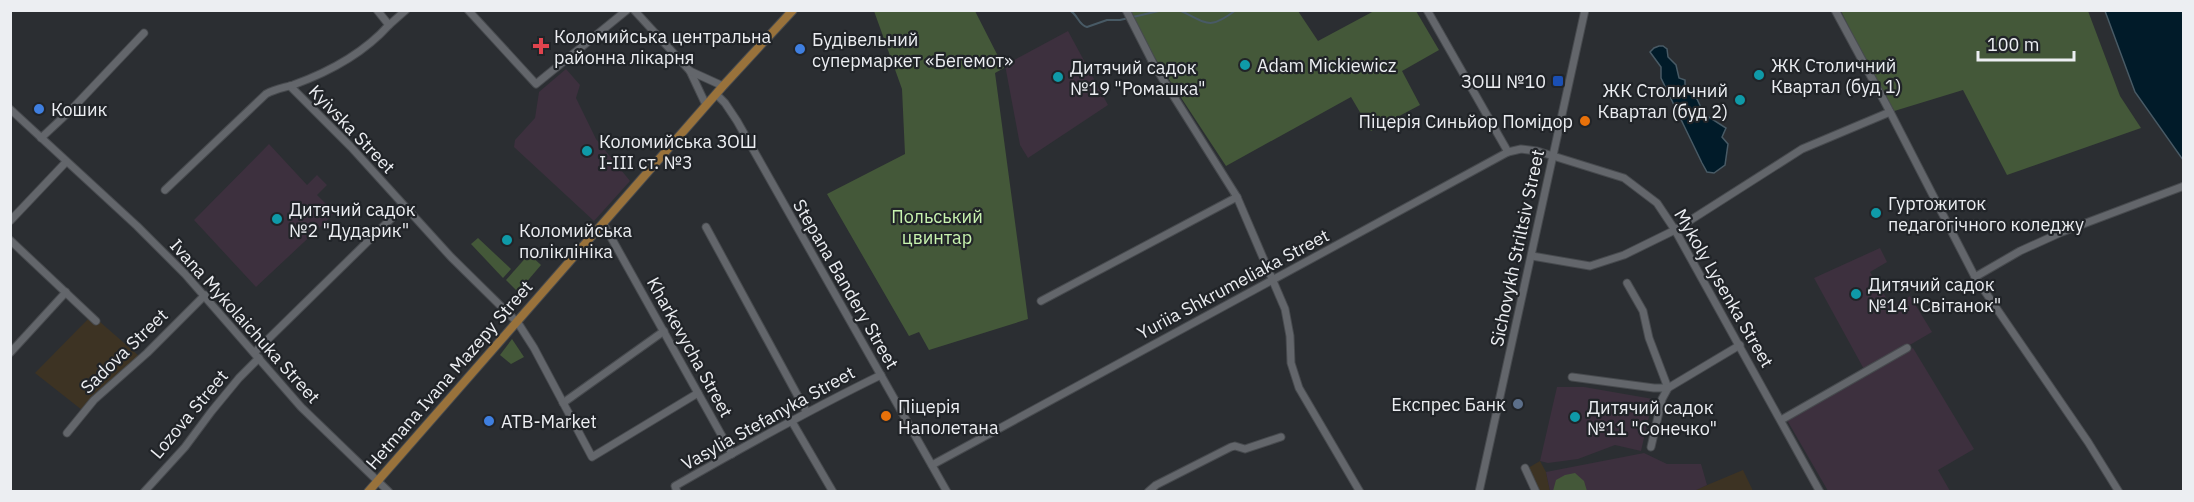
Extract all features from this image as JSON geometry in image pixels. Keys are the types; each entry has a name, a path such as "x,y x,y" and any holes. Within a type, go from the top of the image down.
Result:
{"main road":[{"name":"Hetmana Ivana Mazepy Street","path":"368,492 518,323 706,105 793,10"}],"street":[{"path":"377,10 389,25"},
{"path":"165,190 255,102 277,88 290,86 348,60 375,41 406,10"},
{"path":"468,10 536,84 627,10"},
{"path":"634,10 690,71 706,105"},
{"path":"1427,10 1508,152"},
{"name":"Sichovykh Striltsiv Street","path":"1479,492 1585,10"},
{"path":"1835,10 1975,277 2094,450 2119,492"},
{"path":"1129,15 1154,65 1237,197 1285,309 1290,336 1291,363 1299,388 1360,492"},
{"path":"41,138 144,33"},
{"path":"690,71 723,86"},
{"name":"Kyivska Street","path":"290,86 518,323 534,348 592,457 698,393"},
{"name":"Stepana Bandery Street","path":"716,94 737,121 947,492"},
{"name":"Ivana Mykolaichuka Street","path":"10,109 137,226 206,295 301,407 389,492"},
{"path":"1532,256 1590,266 1624,255 1675,230 1802,149 1890,112"},
{"name":"Yuriia Shkrumeliaka Street","path":"932,465 1508,152 1521,149 1553,155"},
{"name":"Mykoly Lysenka Street","path":"1553,155 1624,178 1657,203 1675,230 1740,345 1820,492"},
{"path":"10,221 66,162"},
{"path":"1975,277 2020,251 2051,237 2184,186"},
{"path":"1041,301 1237,197"},
{"name":"Lozova Street","path":"144,492 185,447 257,355 404,206"},
{"name":"Kharkevycha Street","path":"603,223 732,454"},
{"path":"706,227 806,411"},
{"path":"10,240 96,321"},
{"path":"1627,283 1643,311 1652,346 1668,388"},
{"path":"10,353 66,292"},
{"name":"Sadova Street","path":"67,433 94,400 147,353 206,295"},
{"path":"562,403 664,331"},
{"path":"1651,447 1662,399 1668,388 1740,345"},
{"path":"1781,420 1907,348"},
{"name":"Vasylia Stefanyka Street","path":"677,491 675,486 806,411 881,375"},
{"path":"1572,377 1668,388"},
{"path":"792,420 833,492"},
{"path":"1148,492 1156,485 1231,447 1245,449 1281,437"},
{"path":"1525,468 1536,492"}],"shaded area":[{"path":"1068,31 1108,105 1028,158 1020,145 1005,65"},
{"path":"566,69 580,85 576,98 596,139 630,181 594,221 514,147 515,140 535,118 539,92"},
{"path":"269,144 307,185 317,175 327,185 317,195 335,213 256,287 194,220"},
{"path":"1880,248 1887,262 1870,272 1892,307 1910,296 1932,332 1865,371 1814,278"},
{"path":"92,315 139,356 82,410 35,373"},
{"path":"1913,348 1974,449 1938,470 1950,491 1828,491 1787,420"},
{"path":"1557,387 1584,387 1653,399 1641,451 1615,445 1578,459 1548,463 1540,461"},
{"path":"1644,453 1667,464 1701,464 1707,485 1692,492 1550,491 1546,472"},
{"path":"1540,461 1546,472 1550,491 1535,491 1528,468"},
{"path":"1743,470 1753,491 1693,491"}],"green space":[{"path":"1964,10 1968,12 1971,10 2088,11 2120,96 2141,128 2007,175 1963,90 1891,112 1841,11"},
{"name":"Польський цвинтар","path":"874,11 975,11 1004,68 995,73 1028,319 929,350 919,332 909,336 827,194 905,154 902,89"},
{"path":"1128,11 1298,11 1318,41 1374,11 1416,11 1439,50 1402,71 1420,105 1371,131 1351,97 1226,166 1153,55"},
{"path":"478,238 511,269 503,278 471,244"},
{"path":"529,254 541,265 518,292 506,280"},
{"path":"512,339 524,357 511,364 500,355"},
{"path":"1575,473 1584,481 1587,491 1553,491 1556,480"}],"water":[{"path":"2105,11 2183,11 2183,160 2135,92"},
{"path":"1659,46 1667,49 1668,57 1676,65 1679,78 1685,80 1685,85 1697,99 1704,114 1726,128 1722,137 1728,144 1725,165 1714,173 1707,172 1661,78 1661,67 1650,52"}],"waterway":[{"path":"1069,10 1087,27 1107,20 1120,20 1163,10"},
{"path":"1179,10 1208,23 1219,21 1236,10"}],"place":[{"name":"Коломийська центральна районна лікарня","path":"541,46"},
{"name":"Будівельний супермаркет «Бегемот»","path":"800,49"},
{"name":"Adam Mickiewicz","path":"1245,65"},
{"name":"ЖК Столичний Квартал (буд 1)","path":"1759,75"},
{"name":"Дитячий садок №19 \"Ромашка\"","path":"1058,77"},
{"name":"ЗОШ №10","path":"1558,81"},
{"name":"ЖК Столичний Квартал (буд 2)","path":"1740,100"},
{"name":"Кошик","path":"39,109"},
{"name":"Піцерія Синьйор Помідор","path":"1585,121"},
{"name":"Коломийська ЗОШ І-ІІІ ст. №3","path":"587,151"},
{"name":"Гуртожиток педагогічного коледжу","path":"1876,213"},
{"name":"Дитячий садок №2 \"Дударик\"","path":"277,219"},
{"name":"Коломийська поліклініка","path":"507,240"},
{"name":"Дитячий садок №14 \"Світанок\"","path":"1856,294"},
{"name":"Експрес Банк","path":"1518,404"},
{"name":"Піцерія Наполетана","path":"886,416"},
{"name":"Дитячий садок №11 \"Сонечко\"","path":"1575,417"},
{"name":"ATB-Market","path":"489,421"}]}
